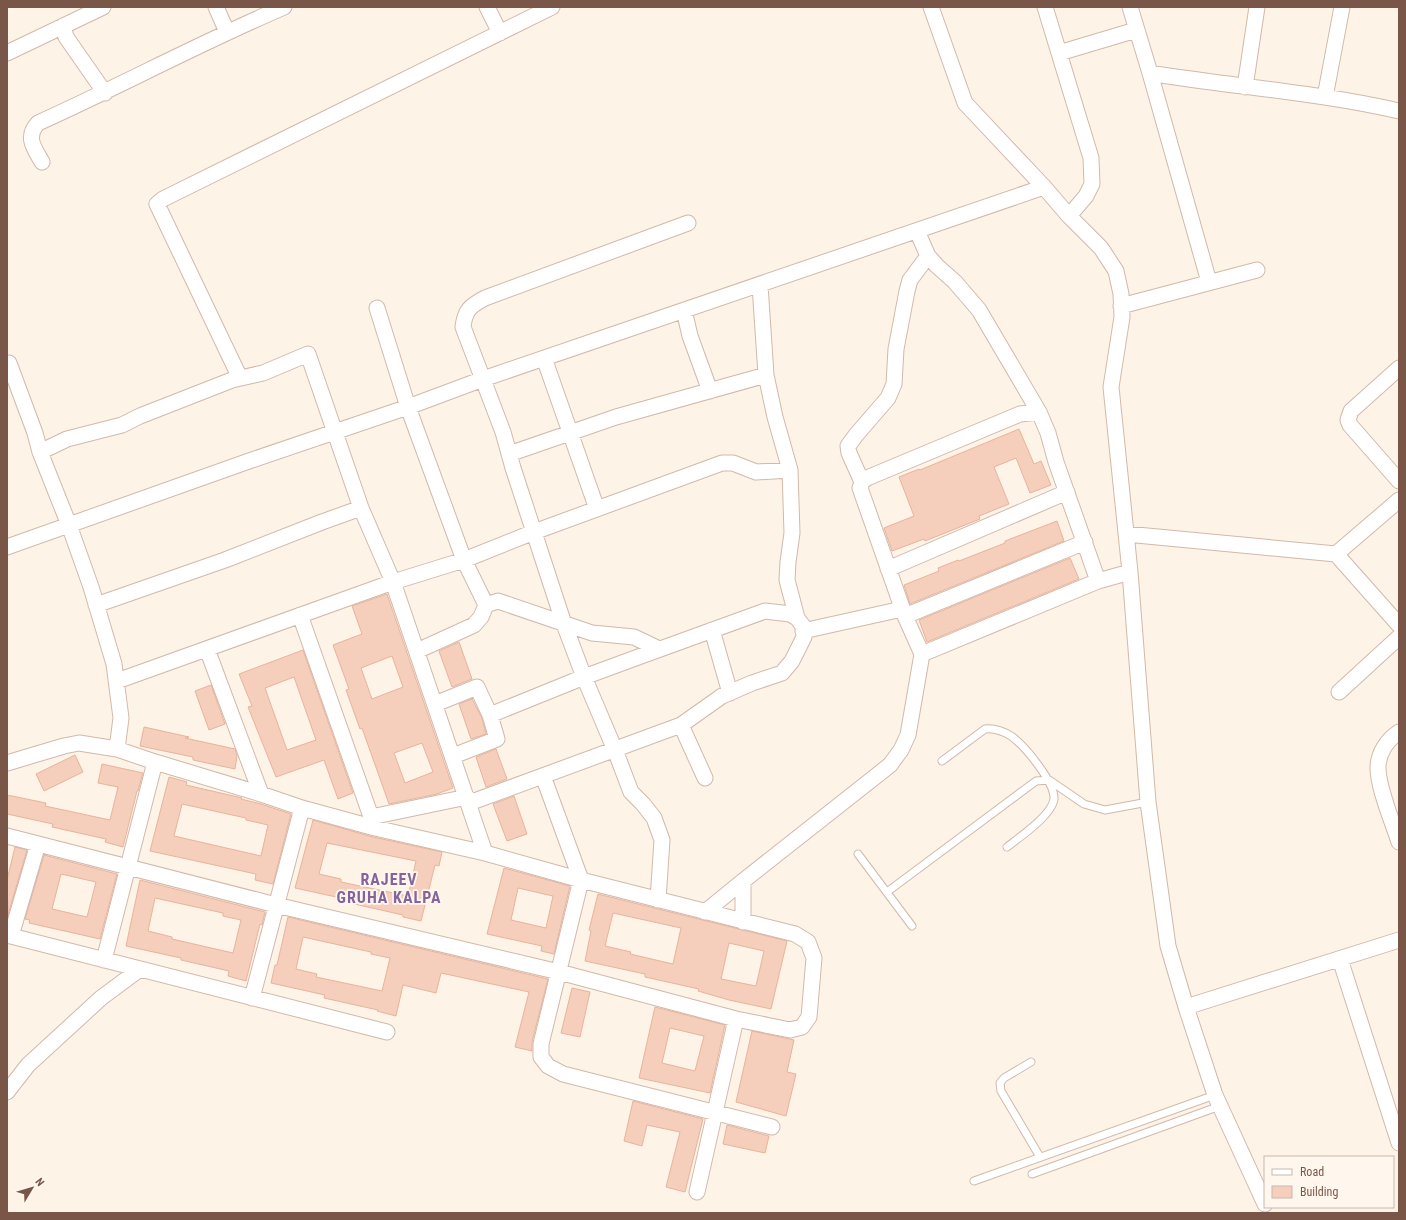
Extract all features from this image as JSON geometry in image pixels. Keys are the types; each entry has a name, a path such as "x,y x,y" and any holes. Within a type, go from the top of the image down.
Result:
{"street":[{"path":"7,53 103,7"},
{"path":"216,7 228,32"},
{"path":"487,7 500,33"},
{"path":"240,378 157,204 163,199 552,7"},
{"path":"931,7 965,103 1044,187 1069,216 1101,248 1116,271 1121,294 1122,317 1112,387 1130,572 1148,802 1168,946 1186,1007 1217,1101 1264,1202"},
{"path":"1044,7 1091,158 1092,184 1086,196 1069,216"},
{"path":"1130,7 1210,282"},
{"path":"1245,87 1257,7"},
{"path":"1325,97 1342,7"},
{"path":"42,162 33,146 31,135 32,129 38,123 105,93 276,8"},
{"path":"63,26 66,37 105,93"},
{"path":"1059,53 1136,30"},
{"path":"1150,74 1325,97 1399,111"},
{"path":"7,547 249,461 408,407 483,379 1044,187"},
{"path":"658,900 662,840 654,818 631,792 584,677 564,624 502,432 463,327 464,316 471,305 485,298 688,223"},
{"path":"917,231 928,256 955,282 979,310 1039,412 1048,433 1056,462 1098,581"},
{"path":"862,482 849,453 848,446 888,398 894,384 896,349 907,291 910,280 928,256"},
{"path":"1121,306 1257,270"},
{"path":"373,822 468,800 543,776 681,725 722,696 752,683 782,673 792,660 804,637 787,580 792,533 790,470 775,417 766,375 760,284"},
{"path":"377,308 408,407 464,560 486,605 481,617 474,625 417,651"},
{"path":"684,310 690,336 710,391"},
{"path":"40,452 67,439 122,425 140,416 240,378 263,373 308,354 361,508 393,582 485,853"},
{"path":"544,358 597,508"},
{"path":"10,363 35,433 40,452 69,524 91,587 114,664 121,718 117,749"},
{"path":"1399,368 1351,411 1348,420 1350,425 1399,481"},
{"path":"509,454 616,417 766,375"},
{"path":"706,912 743,881 890,766 901,750 908,735 922,654 903,613 860,488 862,482 866,478 881,471 1020,414 1039,412"},
{"path":"117,681 393,582 464,560 597,508 722,463 733,463 756,472 790,470"},
{"path":"888,568 1067,492"},
{"path":"1336,554 1399,500"},
{"path":"96,605 225,560 361,508"},
{"path":"1126,534 1336,554 1399,625"},
{"path":"800,625 903,613 1085,542"},
{"path":"922,654 1098,581 1130,572"},
{"path":"486,605 498,601 592,633 634,637 659,649"},
{"path":"490,715 584,677 765,611 790,614 800,625"},
{"path":"300,615 373,822"},
{"path":"712,630 730,693"},
{"path":"1339,692 1399,637"},
{"path":"207,649 261,794"},
{"path":"435,704 477,686 490,715 498,739 453,756"},
{"path":"681,725 705,778"},
{"path":"1399,732 1390,739 1381,752 1378,768 1381,786 1399,842"},
{"path":"7,763 79,743 117,749 302,808 373,822 581,880 795,934 808,942 814,958 809,1017 802,1027 790,1030 736,1019 559,972 276,905 7,836"},
{"path":"104,960 155,762"},
{"path":"543,776 581,880 541,1044 541,1057 548,1066 563,1074 772,1127"},
{"path":"252,998 302,808"},
{"path":"38,844 9,936 387,1032"},
{"path":"743,881 743,922"},
{"path":"1186,1007 1399,940"},
{"path":"1340,959 1399,1143"},
{"path":"7,1092 28,1065 101,998 140,969"},
{"path":"696,1192 736,1019"}],"lane":[{"path":"942,761 985,729 993,728 1011,736 1032,757 1049,780 1084,804 1105,810 1148,802"},
{"path":"1007,847 1046,814 1054,799 1049,780"},
{"path":"887,892 1036,781 1049,780"},
{"path":"858,854 912,926"},
{"path":"1031,1062 1004,1078 1000,1083 1001,1091 1040,1157"},
{"path":"974,1181 1040,1157 1217,1101"},
{"path":"1032,1174 1217,1101"}],"building":[{"path":"1019,429 1034,464 1041,461 1051,485 1030,493 1016,458 994,467 1009,504 979,516 980,519 925,541 924,539 892,551 884,528 914,516 899,477 919,469 920,470"},
{"path":"1057,521 1064,541 910,604 904,585 939,571 938,568 1005,543 1005,541"},
{"path":"1070,558 1079,579 927,642 919,620"},
{"path":"387,594 453,788 437,794 389,804 362,728 360,729 346,690 349,689 333,645 362,634 352,606","holes":["392,656 403,687 372,699 361,668","422,743 433,772 405,783 394,753"]},
{"path":"459,642 472,679 452,687 439,651"},
{"path":"303,650 353,793 338,799 324,760 276,777 248,707 252,706 239,674","holes":["294,677 316,740 287,750 265,688"]},
{"path":"211,685 225,724 209,730 195,691"},
{"path":"472,699 482,718 486,734 471,739 459,704"},
{"path":"144,727 235,749 237,756 235,769 193,760 193,757 140,746"},
{"path":"496,749 507,779 486,787 476,757"},
{"path":"75,755 83,772 44,791 36,774"},
{"path":"102,764 143,773 123,847 105,842 106,839 52,827 53,824 7,814 7,795 46,803 45,806 110,820 118,787 98,783"},
{"path":"169,777 187,782 186,785 242,798 241,799 291,814 273,884 255,880 256,874 150,851","holes":["182,804 246,818 246,820 268,825 261,856 174,836"]},
{"path":"514,796 527,834 507,841 493,804"},
{"path":"313,820 373,837 442,852 439,866 435,865 421,921 403,917 403,915 350,903 350,900 295,888","holes":["327,843 416,861 408,896 341,882 341,879 319,874"]},
{"path":"15,847 27,850 8,915 7,880"},
{"path":"44,855 117,874 100,939 29,923 30,920 25,919","holes":["61,874 96,882 87,917 52,909"]},
{"path":"504,868 570,886 554,954 541,951 542,946 487,934","holes":["518,888 553,896 546,928 511,920"]},
{"path":"140,880 265,912 262,925 260,924 246,981 228,976 229,971 181,960 181,958 126,946","holes":["155,898 223,913 223,916 241,920 233,953 172,939 172,937 148,931"]},
{"path":"598,894 787,941 771,1009 729,1000 698,991 699,989 645,977 645,974 585,961 591,931 589,930","holes":["613,913 681,928 673,964 630,954 631,952 605,946","729,943 764,951 756,986 721,979"]},
{"path":"288,917 548,979 532,1042 532,1051 515,1047 529,992 441,973 436,993 403,985 396,1016 377,1011 378,1010 324,998 325,995 271,983 275,965 277,965","holes":["303,937 371,952 371,954 390,958 382,991 316,977 317,974 296,969"]},
{"path":"572,988 590,992 580,1037 561,1033"},
{"path":"655,1007 725,1025 710,1093 639,1078","holes":["670,1028 704,1036 695,1071 662,1063"]},
{"path":"752,1031 794,1040 787,1072 796,1074 786,1116 736,1102"},
{"path":"633,1101 703,1119 685,1192 666,1187 680,1132 647,1125 642,1146 624,1141"},
{"path":"727,1125 769,1136 765,1153 723,1144"}],"district":[{"name":"RAJEEV GRUHA KALPA","path":"389,888"}]}
